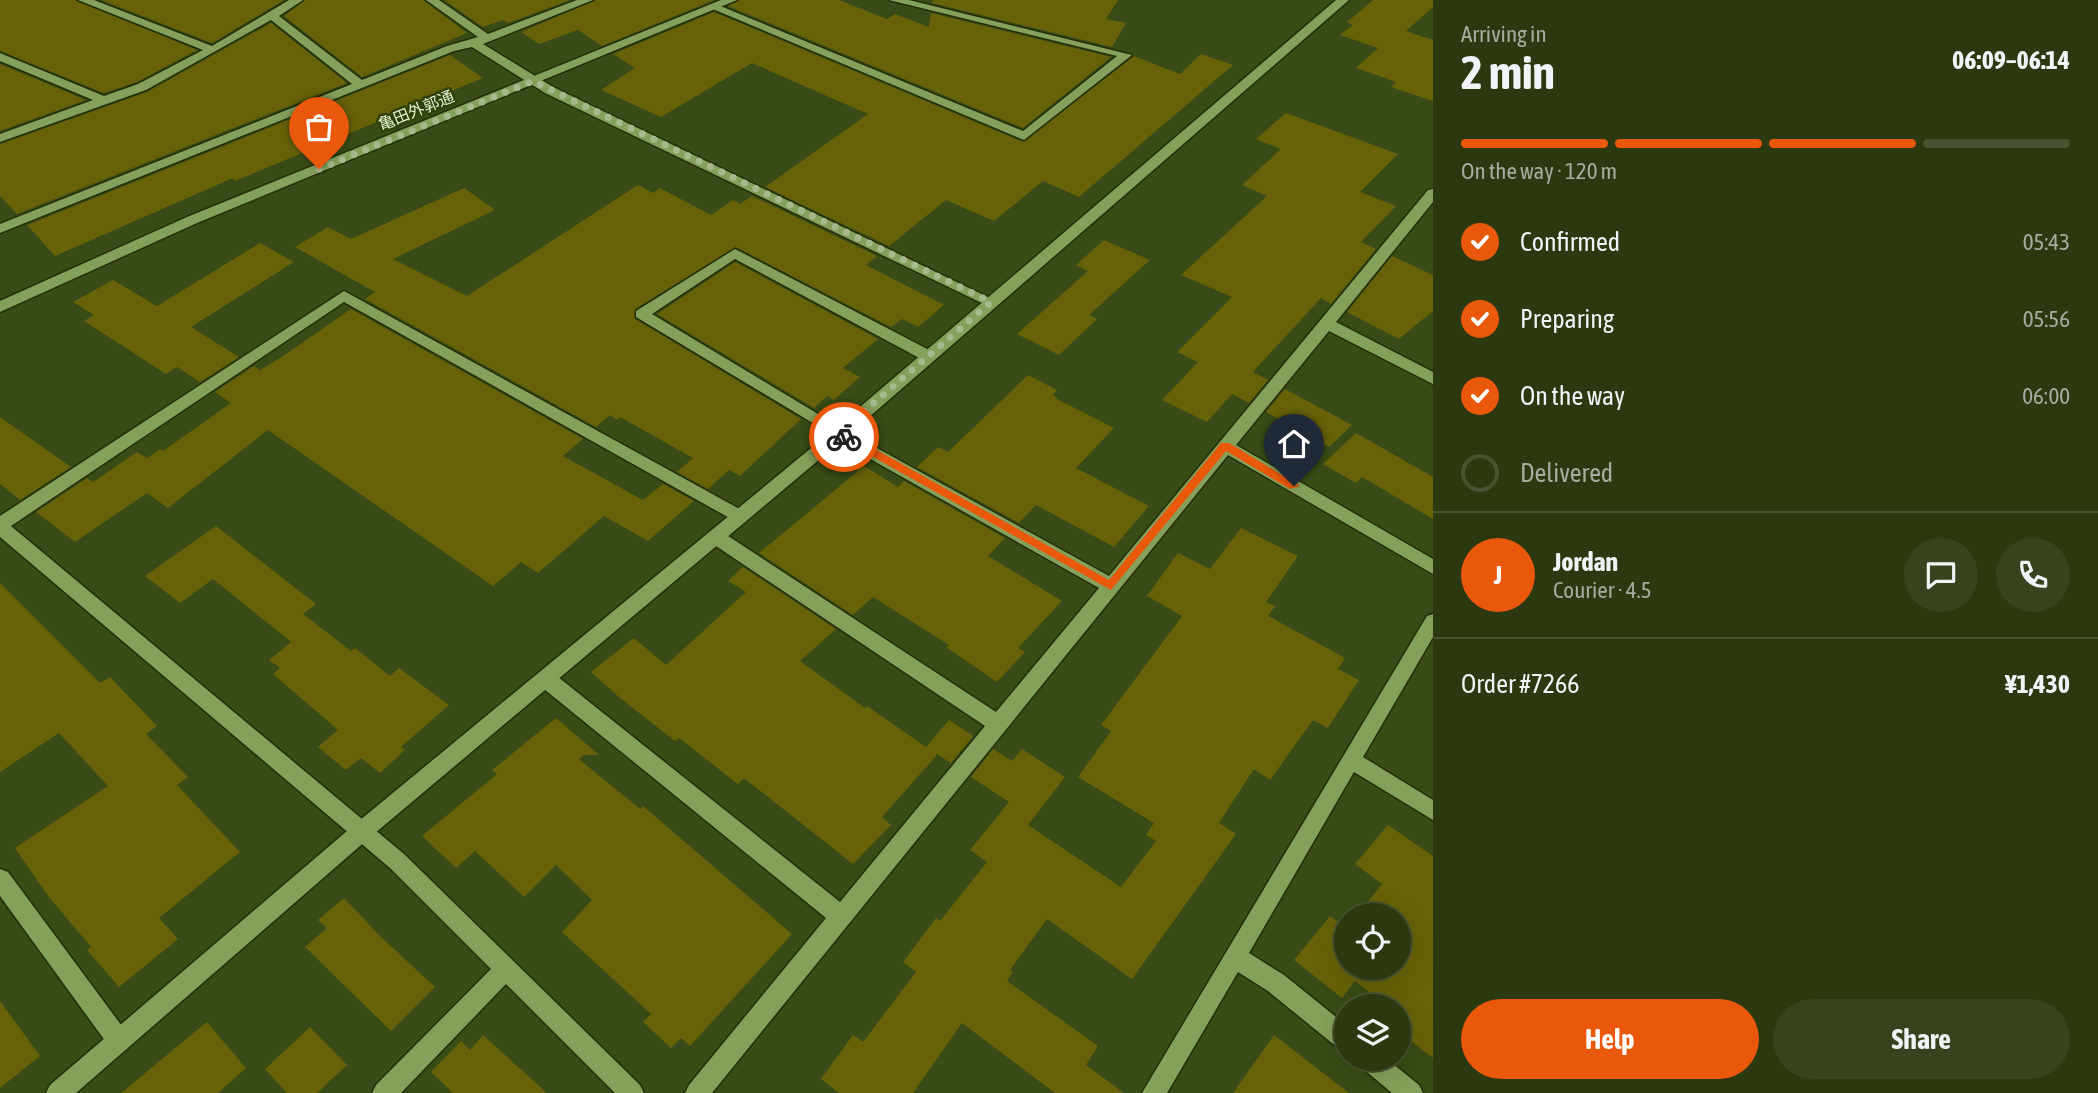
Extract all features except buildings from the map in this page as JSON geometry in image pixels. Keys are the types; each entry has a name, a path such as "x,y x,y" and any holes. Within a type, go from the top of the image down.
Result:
{"street":[{"path":"84,0 213,50"},
{"path":"0,138 142,87 213,50 297,0"},
{"path":"432,0 533,81 991,302"},
{"path":"0,229 451,48 481,40 587,0"},
{"name":"亀田外郭通","path":"0,307 192,220 731,0"},
{"path":"714,7 1024,136 1126,55 895,0"},
{"path":"58,1093 361,832 839,433 1343,0"},
{"path":"271,15 360,84"},
{"path":"0,57 105,101"},
{"path":"698,1093 1433,192"},
{"path":"928,356 735,253 641,314 839,433 1111,586"},
{"path":"632,1093 397,861 0,526 344,296 740,516"},
{"path":"1326,323 1433,379"},
{"path":"1225,446 1433,567"},
{"path":"716,537 998,724"},
{"path":"1154,1093 1433,621"},
{"path":"546,679 841,916"},
{"path":"1350,759 1433,811"},
{"path":"0,879 118,1041"},
{"path":"1235,957 1276,983 1334,1030"},
{"path":"384,1093 506,969"},
{"path":"1384,1071 1411,1093"}],"way so far":[{"path":"319,169 533,81 991,302 839,433 844,437"}],"route":[{"path":"844,437 1111,586 1225,446 1294,486"}]}
